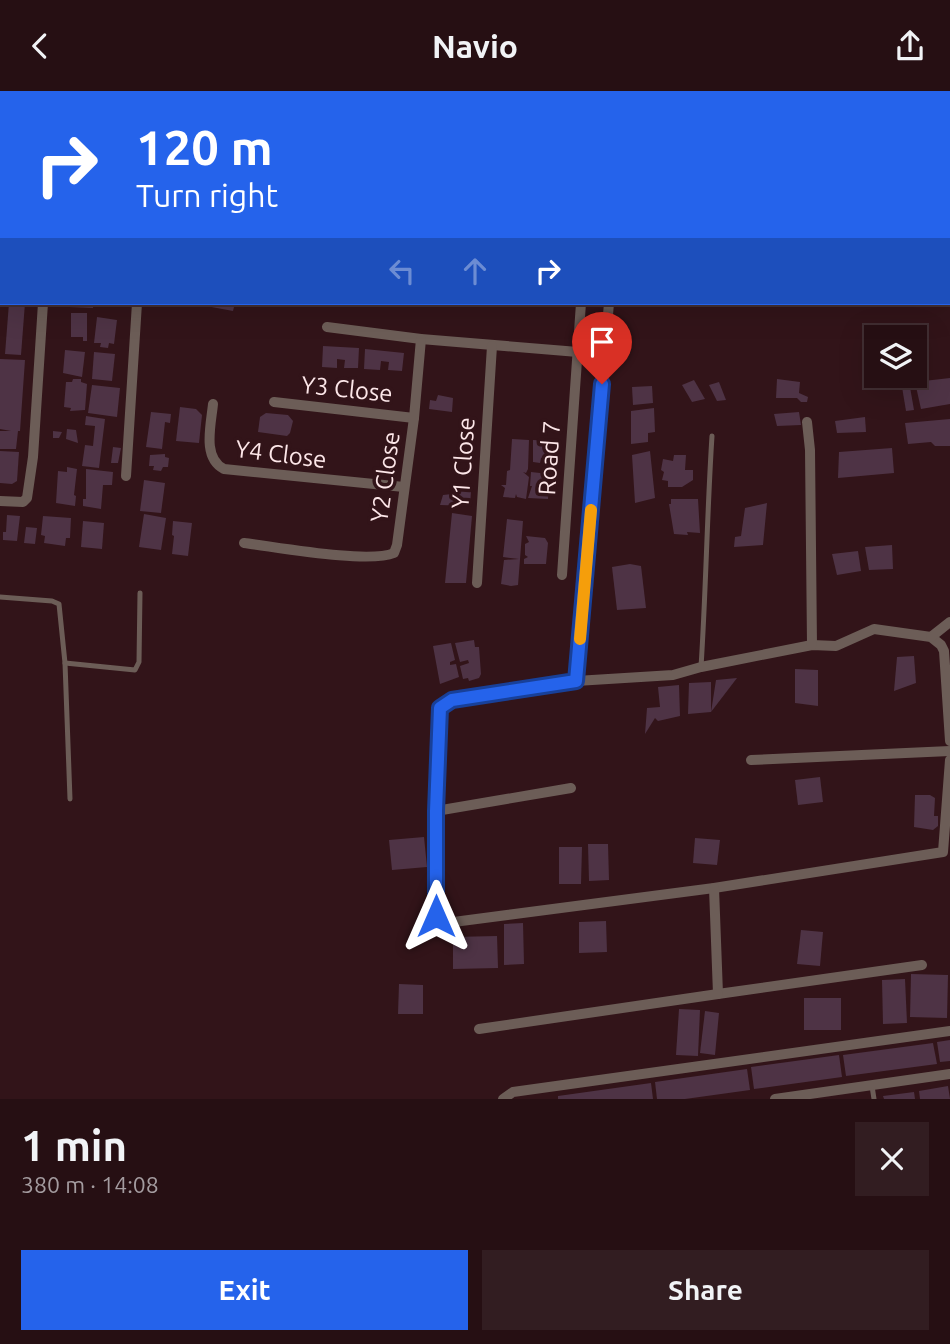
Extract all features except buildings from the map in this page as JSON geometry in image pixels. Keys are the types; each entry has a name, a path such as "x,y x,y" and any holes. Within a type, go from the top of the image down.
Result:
{"street":[{"path":"0,501 26,500 33,457 43,305"},
{"path":"126,476 137,305"},
{"name":"Road 7","path":"562,575 581,305"},
{"path":"576,681 609,305"},
{"path":"327,327 421,339 578,352"},
{"name":"Y2 Close","path":"244,543 354,556 388,556 394,553 414,418 421,339"},
{"name":"Y1 Close","path":"477,583 492,345"},
{"name":"Y3 Close","path":"274,402 414,418"},
{"name":"Y4 Close","path":"213,404 210,456 216,465 224,469 404,487"},
{"path":"807,422 810,450 812,645"},
{"path":"932,637 950,622"},
{"path":"950,741 945,659 941,645 932,637 874,629 836,646 812,645 673,675 576,681 444,703 438,719 436,916 446,923 714,888 946,851 950,760"},
{"path":"751,760 950,751"},
{"path":"436,811 571,788"},
{"path":"714,888 718,994"},
{"path":"479,1029 922,965"},
{"path":"503,1099 513,1091 950,1031"},
{"path":"775,1099 950,1074"}],"lane":[{"path":"701,667 712,436"},
{"path":"65,663 135,670 139,662 140,593"},
{"path":"0,597 52,601 59,604 65,663 70,799"},
{"path":"872,1086 874,1099"}],"slow traffic":[{"path":"580,639 591,510"}],"route":[{"path":"436,916 440,708 452,700 576,681 602,384"}]}
